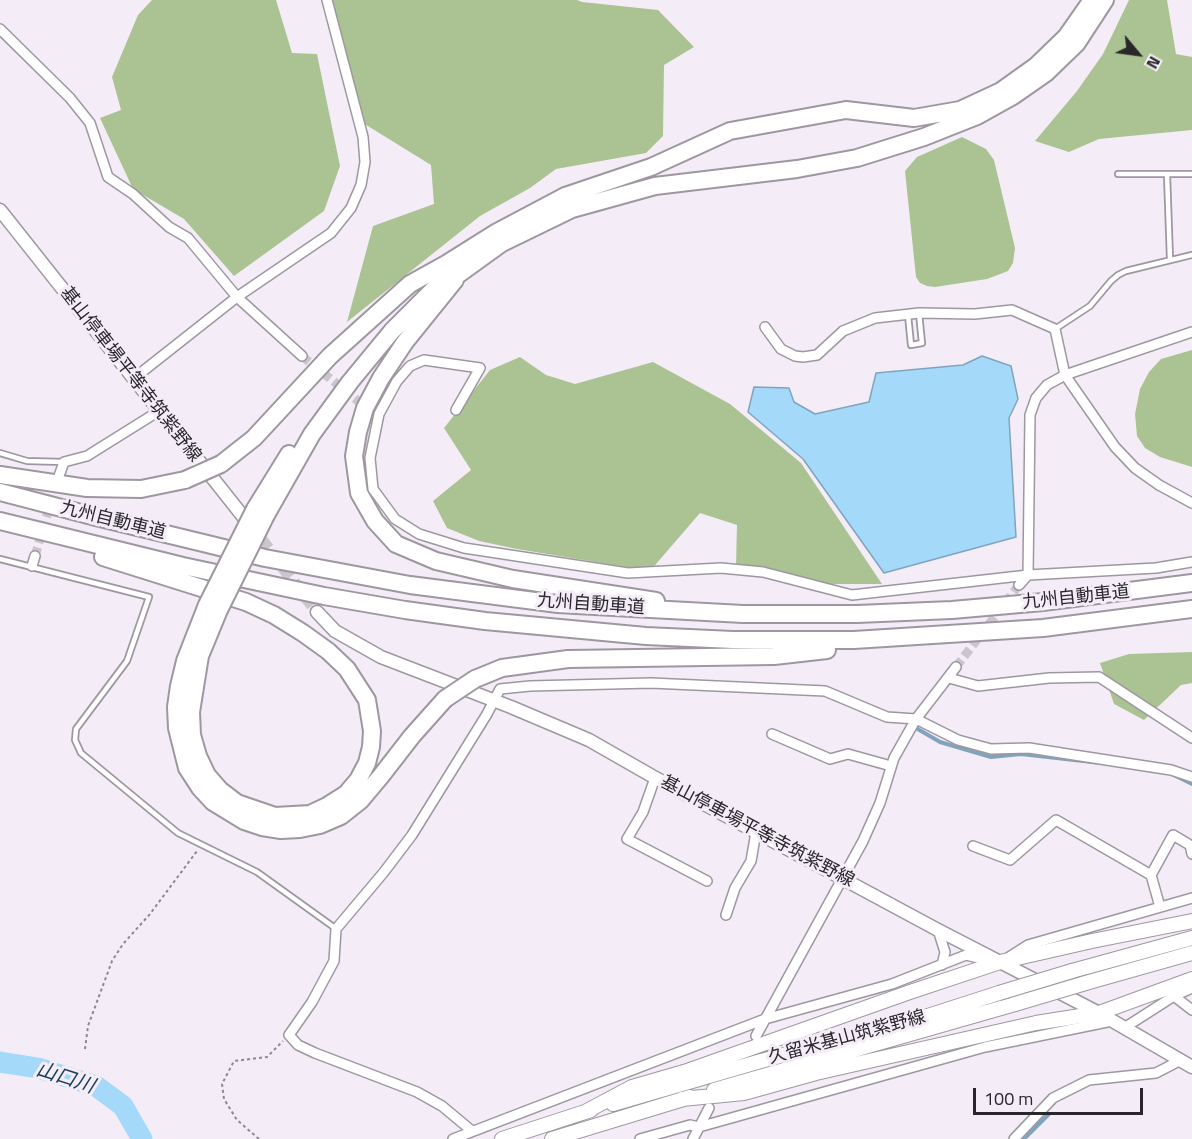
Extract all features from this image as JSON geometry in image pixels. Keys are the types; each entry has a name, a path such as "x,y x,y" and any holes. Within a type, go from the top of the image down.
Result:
{"highway":[{"path":"953,635 774,656 568,658 502,668 475,679 445,699 360,801 341,816 320,825 300,829 272,829 244,821 221,807 200,788 187,768 177,728 176,707 185,662 260,512 312,434 350,382 392,331 453,269 497,232 565,196 651,167 730,131 846,110 914,118 960,110 1001,91 1036,66 1066,37 1092,0"},
{"path":"0,475 87,488 141,489 185,480 221,464 254,438 330,356 410,284 453,269 572,209 655,186 797,169 857,158 924,137 977,116 1013,96 1046,73 1077,43 1105,0"},
{"path":"453,269 381,378 365,408 354,456 359,493 375,521 396,544 436,561 513,579 743,614"},
{"name":"九州自動車道","path":"0,492 266,558 410,585 558,604 743,614 857,614 1043,603 1192,583"},
{"path":"0,522 86,552 246,602 274,615 328,651 347,669 367,700 372,731 367,763 358,780 346,794 310,814 275,816 237,803 220,790 207,775 192,735 191,712 200,656 213,607"},
{"name":"九州自動車道","path":"0,522 260,583 405,610 485,621 646,636 734,640 854,640 1043,628 1192,609"}],"main road":[{"name":"基山停車場平等寺筑紫野線","path":"0,210 261,539"},
{"name":"基山停車場平等寺筑紫野線","path":"317,612 335,631 381,657 589,740 938,930 1099,1013 1186,1064"},
{"path":"585,1112 632,1087 684,1072 1000,962 1192,921"},
{"name":"久留米基山筑紫野線","path":"502,1139 585,1112 761,1061 909,1022 1072,971 1192,939"},
{"name":"久留米基山筑紫野線","path":"552,1139 682,1099 1192,953"},
{"path":"682,1099 744,1093 816,1073 1036,1023 1099,1013 1192,979"}],"street":[{"path":"133,379 237,297 332,233 351,208 361,185 366,162 363,137 327,0"},
{"path":"0,29 70,98 90,123 108,177 132,194 169,227 188,238 237,297 302,356"},
{"path":"765,327 781,349 803,357 817,355 843,331 876,318 919,313 975,314 1012,310 1055,329 1065,375 1115,447 1135,468 1159,485 1192,503"},
{"path":"1019,585 1028,574 1030,415 1036,398 1047,385 1065,375 1192,332"},
{"path":"456,410 480,368 424,360 410,366 375,413 370,458 373,489 395,519 419,534 464,548 628,573 721,568 763,572 852,595 1028,574 1156,568 1192,562"},
{"path":"59,476 64,462 87,456 159,411"},
{"path":"756,1036 863,841 880,803 894,758 916,719 956,667"},
{"path":"949,678 978,686 1048,678 1099,677 1192,738"},
{"path":"472,1131 442,1106 417,1092 315,1053 298,1045 289,1035 312,1002 334,961 336,929 412,836 500,689 530,686 651,683 756,686 825,691 887,717 916,719 958,740 991,749 1029,748 1171,770 1192,777"},
{"path":"772,734 830,759 849,754 891,766"},
{"path":"656,778 644,812 627,839 707,881"},
{"path":"973,846 1010,860 1056,820 1151,875 1160,907"},
{"path":"726,915 735,888 751,861 756,832"},
{"path":"1151,875 1173,836 1190,845 1192,854"},
{"path":"453,1139 765,1019 892,984 966,955 1000,962 1028,945 1192,898"},
{"path":"938,930 945,952 942,965"},
{"path":"1124,1028 1174,996 1192,988"},
{"path":"1174,996 1192,1010"},
{"path":"640,1139 690,1125 699,1127 985,1047 1112,1021"},
{"path":"1014,1139 1053,1098 1089,1080 1156,1072 1186,1064"},
{"path":"693,1139 709,1107"}],"lane":[{"path":"1118,174 1192,174"},
{"path":"1167,174 1170,259"},
{"path":"1055,329 1090,306 1110,281 1118,275 1170,259 1192,255"},
{"path":"908,315 911,345 922,344 919,313"},
{"path":"0,453 27,461 64,462"},
{"path":"0,559 34,561 149,597 127,661 76,729 75,740 81,753 178,833 257,872 336,929"}],"path":[{"path":"85,1049 88,1026 112,961 201,846"},
{"path":"259,1139 237,1120 224,1100 222,1084 234,1061 267,1057 289,1035"}],"green space":[{"path":"152,0 276,0 292,53 317,54 340,166 324,211 234,276 184,219 133,189 100,118 121,110 112,77 138,15"},
{"path":"332,0 577,0 658,10 694,47 664,65 663,136 646,153 556,169 530,188 480,216 347,322 373,226 434,204 431,165 363,123"},
{"path":"1129,0 1167,0 1176,54 1192,57 1192,130 1099,139 1069,152 1035,141 1077,91 1103,54"},
{"path":"962,137 986,149 994,160 1015,248 1013,263 1008,271 987,279 935,287 927,286 920,283 916,277 905,171 917,157"},
{"path":"1192,350 1192,467 1160,457 1145,448 1137,436 1135,414 1140,389 1149,372 1161,359"},
{"path":"520,357 546,375 575,384 653,362 730,404 801,463 882,584 821,584 736,567 737,525 700,513 650,571 479,541 447,528 433,501 471,470 444,428 490,370"},
{"path":"1192,652 1192,683 1181,685 1144,720 1114,704 1100,663 1129,654"}],"water":[{"path":"982,356 1011,366 1018,399 1009,418 1016,537 884,573 803,459 748,412 754,387 789,388 794,402 815,414 869,402 876,373 963,365"}],"waterway":[{"path":"916,728 940,742 991,757 1021,754 1101,763"},
{"path":"1176,776 1192,784"},
{"name":"山口川","path":"0,1062 38,1068 96,1086 123,1106 142,1139"},
{"path":"1024,1139 1049,1114"}],"tunnel":[{"path":"302,356 368,409"},
{"path":"35,556 57,481"},
{"path":"261,539 317,612"},
{"path":"956,667 1019,585"}]}
